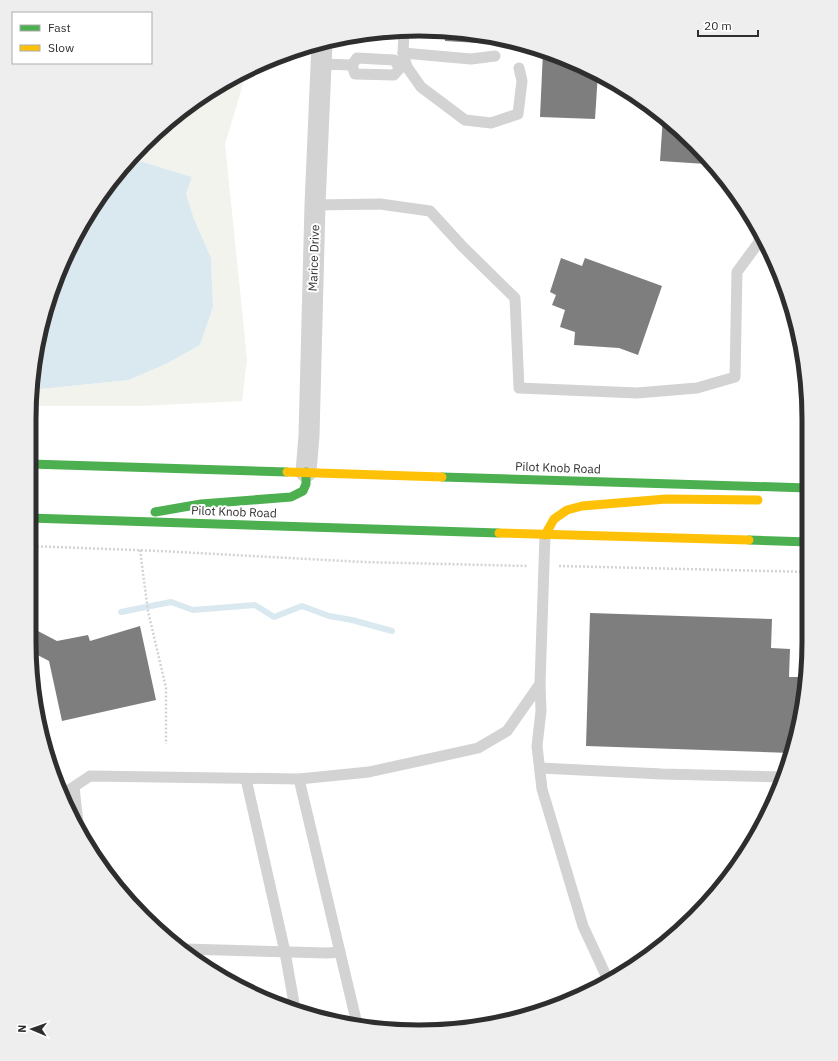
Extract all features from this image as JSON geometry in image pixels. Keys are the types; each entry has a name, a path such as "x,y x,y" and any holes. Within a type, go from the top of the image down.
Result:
{"main road":[{"name":"Pilot Knob Road","path":"36,464 802,488"},
{"name":"Pilot Knob Road","path":"114,520 188,506 297,496 303,492 307,485 306,472"},
{"path":"545,535 554,519 567,510 582,506 666,499 765,500"},
{"name":"Pilot Knob Road","path":"36,518 545,535 802,542"},
{"name":"Pilot Knob Road","path":"791,541 802,536"}],"street":[{"name":"Marice Drive","path":"306,472 309,436 322,49"}],"lane":[{"path":"403,68 404,37"},
{"path":"403,53 472,59 495,56"},
{"path":"352,65 357,58 394,60 421,86 465,120 491,123 518,114 522,81 519,68"},
{"path":"321,64 352,65"},
{"path":"352,65 355,74 394,75 403,68"},
{"path":"316,205 380,204 430,211 463,247 516,298 519,388 637,393 697,388 735,377 737,272 759,242"},
{"path":"545,535 540,684 541,712 537,746 542,789 583,926 606,976"},
{"path":"66,792 90,776 299,779 369,772 478,748 507,731 540,684"},
{"path":"540,768 669,774 778,777"},
{"path":"246,779 285,952 294,1004"},
{"path":"299,779 356,1020"},
{"path":"74,787 77,815"},
{"path":"191,949 340,952"}],"path":[{"path":"36,546 140,550 363,562 802,572"},
{"path":"140,550 148,611 166,688 166,744"}],"shaded area":[{"path":"245,78 225,144 247,359 242,401 140,406 37,406 37,389 129,380 168,363 200,345 213,307 211,258 194,219 186,194 192,177 137,160 166,131 186,115 228,87"},
{"path":"137,160 192,177 186,194 194,219 211,258 213,307 200,345 168,363 129,380 37,389 43,344 56,296 65,272 87,227 115,186"}],"building":[{"path":"445,37 495,43 495,44 445,41"},
{"path":"543,56 566,65 598,80 595,119 540,117"},
{"path":"663,123 705,164 660,161"},
{"path":"561,258 582,266 585,258 662,286 638,355 619,348 574,345 575,332 560,327 565,310 552,305 556,295 550,292"},
{"path":"590,613 772,619 771,648 790,649 789,677 800,677 795,717 786,753 586,746"},
{"path":"140,626 156,700 62,721 49,661 36,654 36,630 57,641 88,635 90,641"}],"waterway":[{"path":"121,612 171,602 193,610 255,605 274,617 302,606 329,616 352,620 392,631"}],"traffic: fast":[{"path":"36,464 287,472"},
{"path":"155,512 201,504 291,497 303,491 306,484 306,472"},
{"path":"442,477 802,488"},
{"path":"36,518 499,533"},
{"path":"749,540 802,542"}],"traffic: slow":[{"path":"287,472 442,477"},
{"path":"545,535 554,519 567,510 582,506 666,499 758,500"},
{"path":"499,533 749,540"}]}
